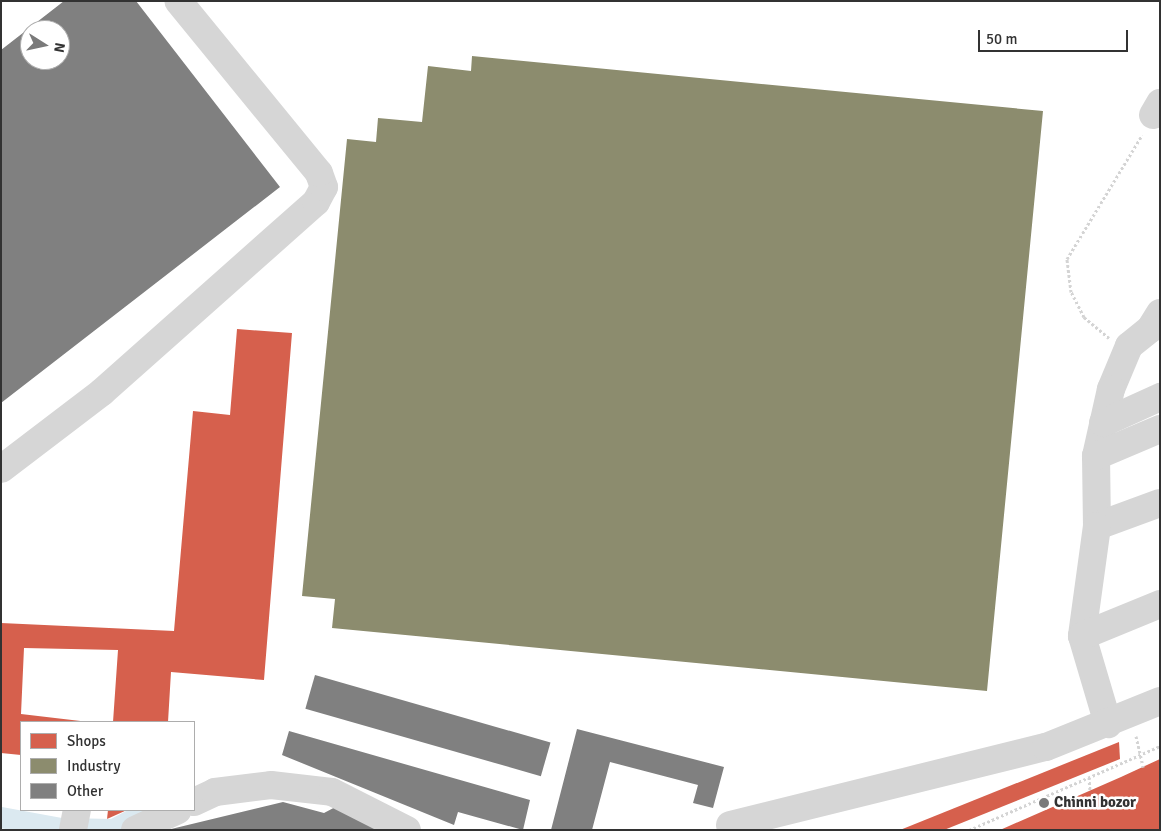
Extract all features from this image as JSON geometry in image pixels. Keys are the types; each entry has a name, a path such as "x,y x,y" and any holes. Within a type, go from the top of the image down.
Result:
{"lane":[{"path":"1,469 102,392 316,202 324,187 319,173 178,1"},
{"path":"1118,719 1082,636 1097,526 1096,456 1120,362 1129,346 1150,329 1160,313"},
{"path":"1103,423 1160,397"},
{"path":"1096,456 1160,429"},
{"path":"1097,526 1160,503"},
{"path":"1082,636 1160,604"},
{"path":"730,825 1046,748 1160,701"},
{"path":"195,802 216,792 271,785 332,792 407,830"},
{"path":"73,830 77,811"},
{"path":"135,830 176,811"}],"path":[{"path":"1129,346 1107,338 1084,317 1071,292 1067,259 1157,109"},
{"path":"1118,719 1142,754 1143,767"},
{"path":"969,830 1160,746"},
{"path":"1089,777 1090,790"}],"building: Shops":[{"path":"237,329 292,333 264,680 171,672 168,721 113,721 118,650 24,648 21,714 80,721 20,721 20,755 1,753 1,623 174,631 193,411 230,415"},
{"path":"1119,742 1120,759 944,830 900,830"},
{"path":"1160,759 1160,830 1000,830 1121,777"},
{"path":"108,811 125,811 107,819"}],"building: Industry":[{"path":"472,56 1043,111 987,691 332,628 335,599 302,596 347,139 376,142 378,118 422,122 428,66 471,71"}],"building: Other":[{"path":"64,1 136,1 280,187 1,403 1,50 20,35 20,70 70,70 70,20 40,20"},
{"path":"315,675 551,743 541,776 305,709"},
{"path":"577,729 724,767 713,808 693,803 698,785 610,762 592,830 551,830"},
{"path":"289,731 530,800 523,830 458,812 454,825 282,755"},
{"path":"283,802 324,813 341,804 382,830 167,830"}],"waterway":[{"path":"1,817 61,828 113,829 146,811"}],"place":[{"name":"Chinni bozor","path":"1044,803"}]}
